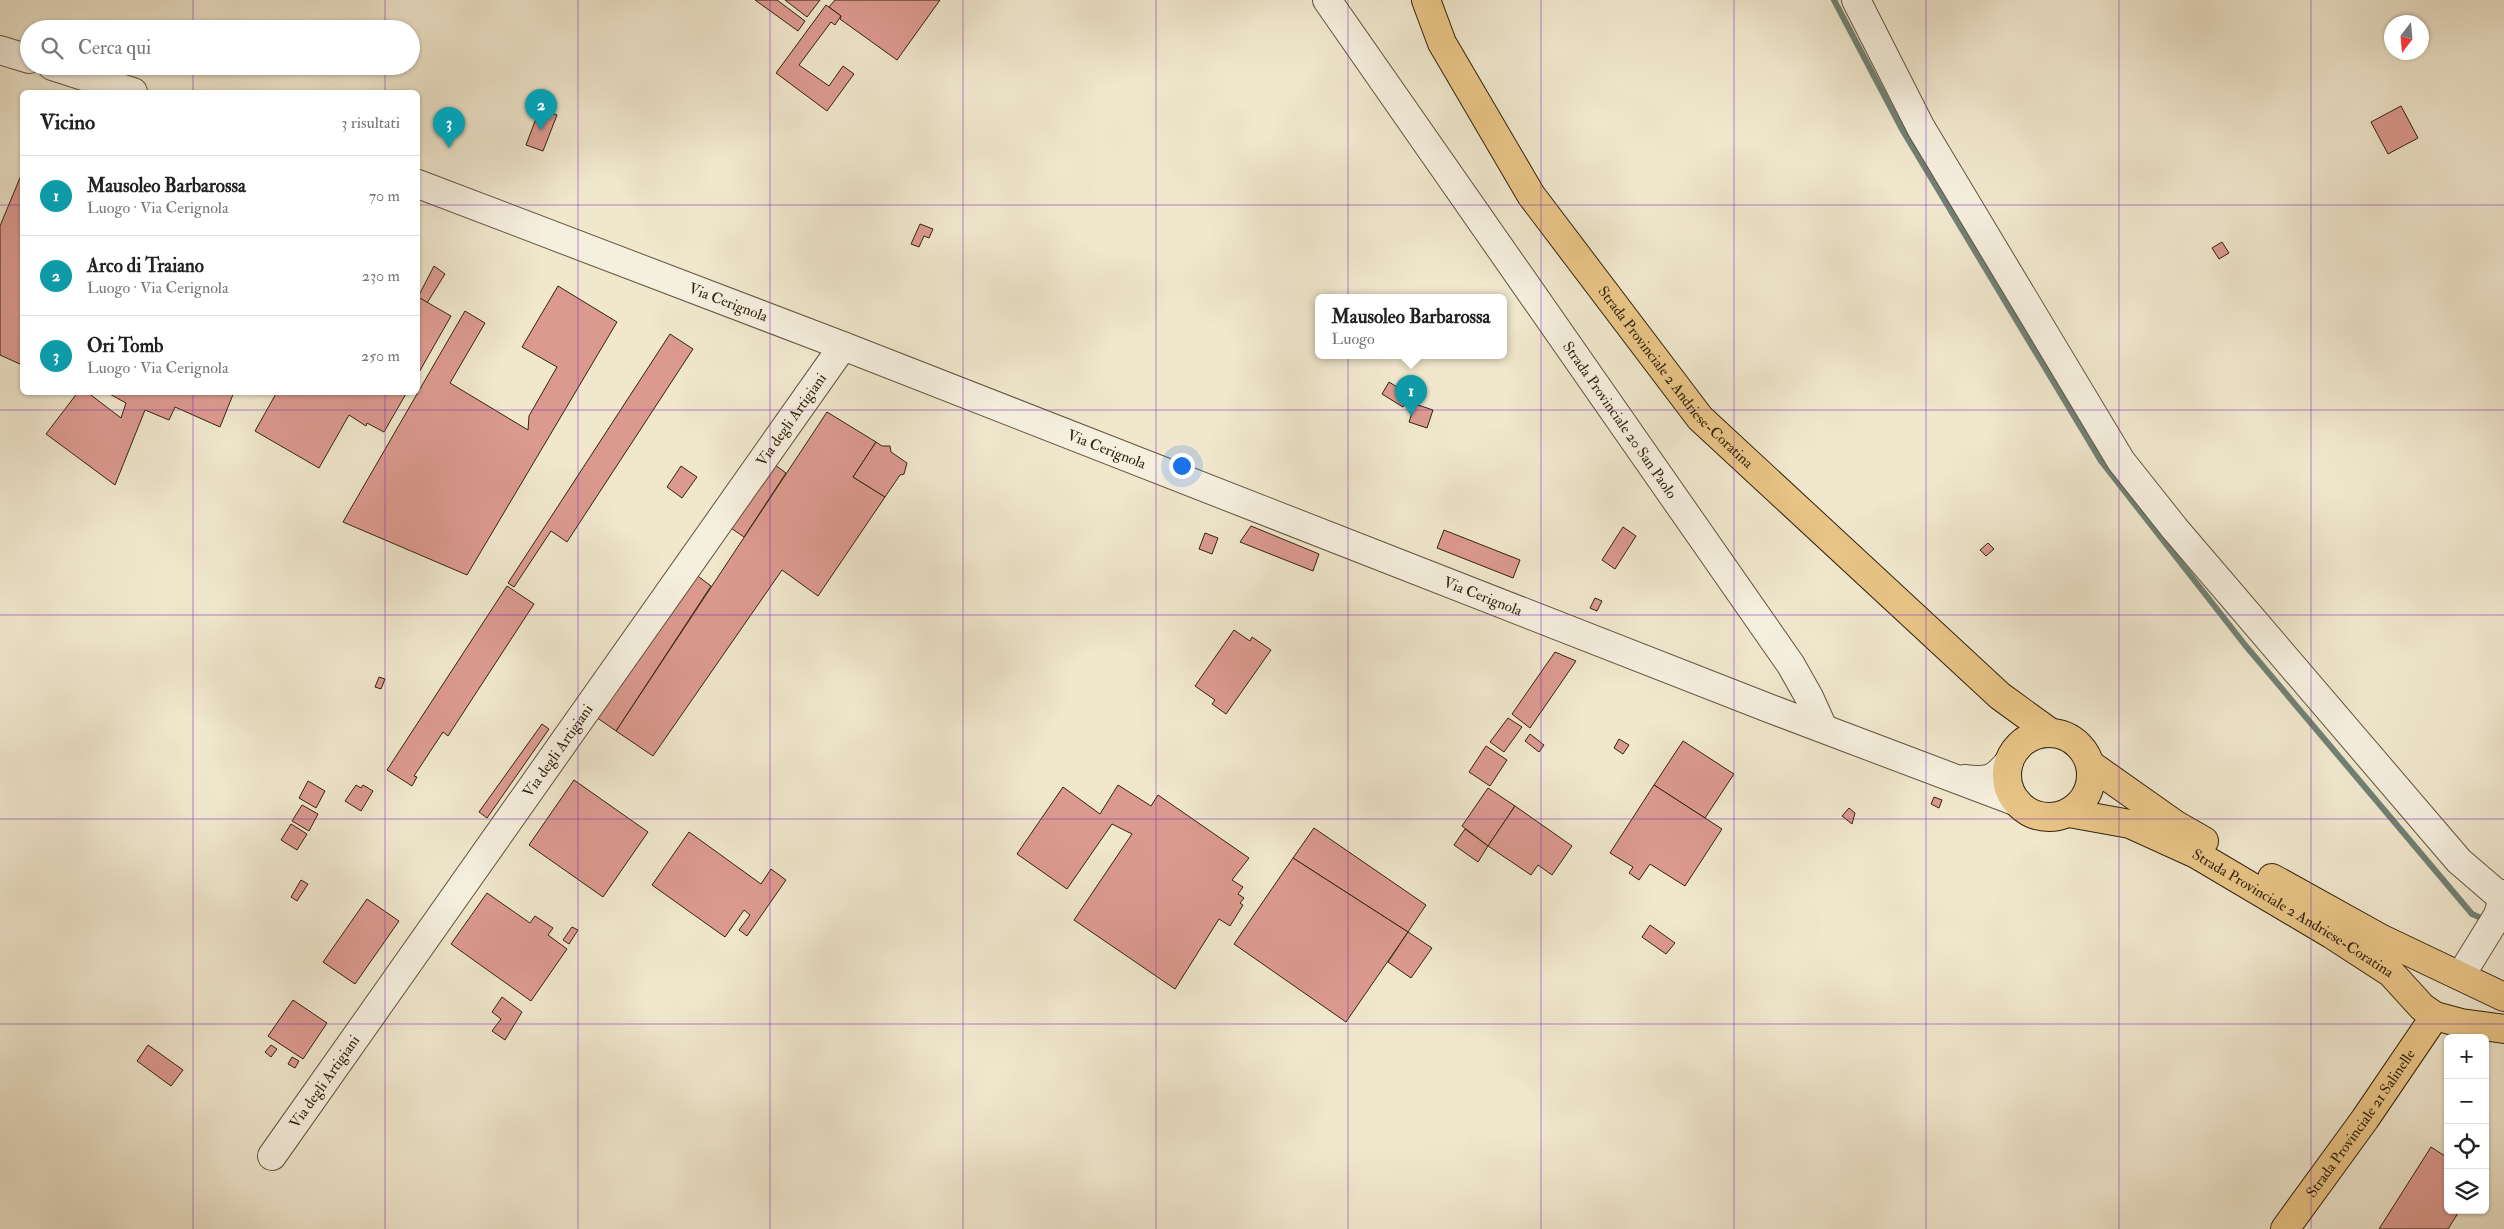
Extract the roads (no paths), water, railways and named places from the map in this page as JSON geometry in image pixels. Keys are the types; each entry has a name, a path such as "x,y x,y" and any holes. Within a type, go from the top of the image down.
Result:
{"main road":[{"name":"Strada Provinciale 2 Andriese-Coratina","path":"1426,0 1442,43 1531,195 1700,418 2000,696 2051,733 2065,736 2076,742 2085,753 2091,765 2176,825 2382,940 2468,964 2504,997"},
{"path":"2000,696 2012,756 2007,776 2010,790 2017,802"},
{"path":"2012,756 2031,737 2051,733"},
{"path":"2069,812 2080,804 2088,793 2092,779 2091,765"},
{"name":"Strada Provinciale 2 Andriese-Coratina","path":"2017,802 2028,811 2041,816 2055,817 2069,812 2130,824 2196,854 2331,934 2391,973 2422,1007 2434,1016 2461,1023 2504,1029"},
{"name":"Strada Provinciale 21 Salinelle","path":"2285,1229 2365,1119 2434,1016"}],"street":[{"name":"Strada Provinciale 20 San Paolo","path":"1327,0 1791,665 1809,697 1823,728"},
{"path":"1856,0 1921,128 2121,461 2175,530 2459,861 2501,902 2468,964"},
{"path":"0,50 20,56"},
{"path":"80,75 127,90"},
{"name":"Via Cerignola","path":"420,185 843,346 1823,728"},
{"name":"Via degli Artigiani","path":"272,1156 843,346"},
{"path":"1823,728 2017,802"},
{"path":"1958,778 1984,781 1998,775 2012,756"}],"waterway":[{"path":"1834,0 1903,131 2101,461 2245,645 2472,914 2486,920"}],"place":[{"name":"Arco di Traiano","path":"541,130"},
{"name":"Ori Tomb","path":"449,148"},
{"name":"Mausoleo Barbarossa","path":"1411,416"}]}
